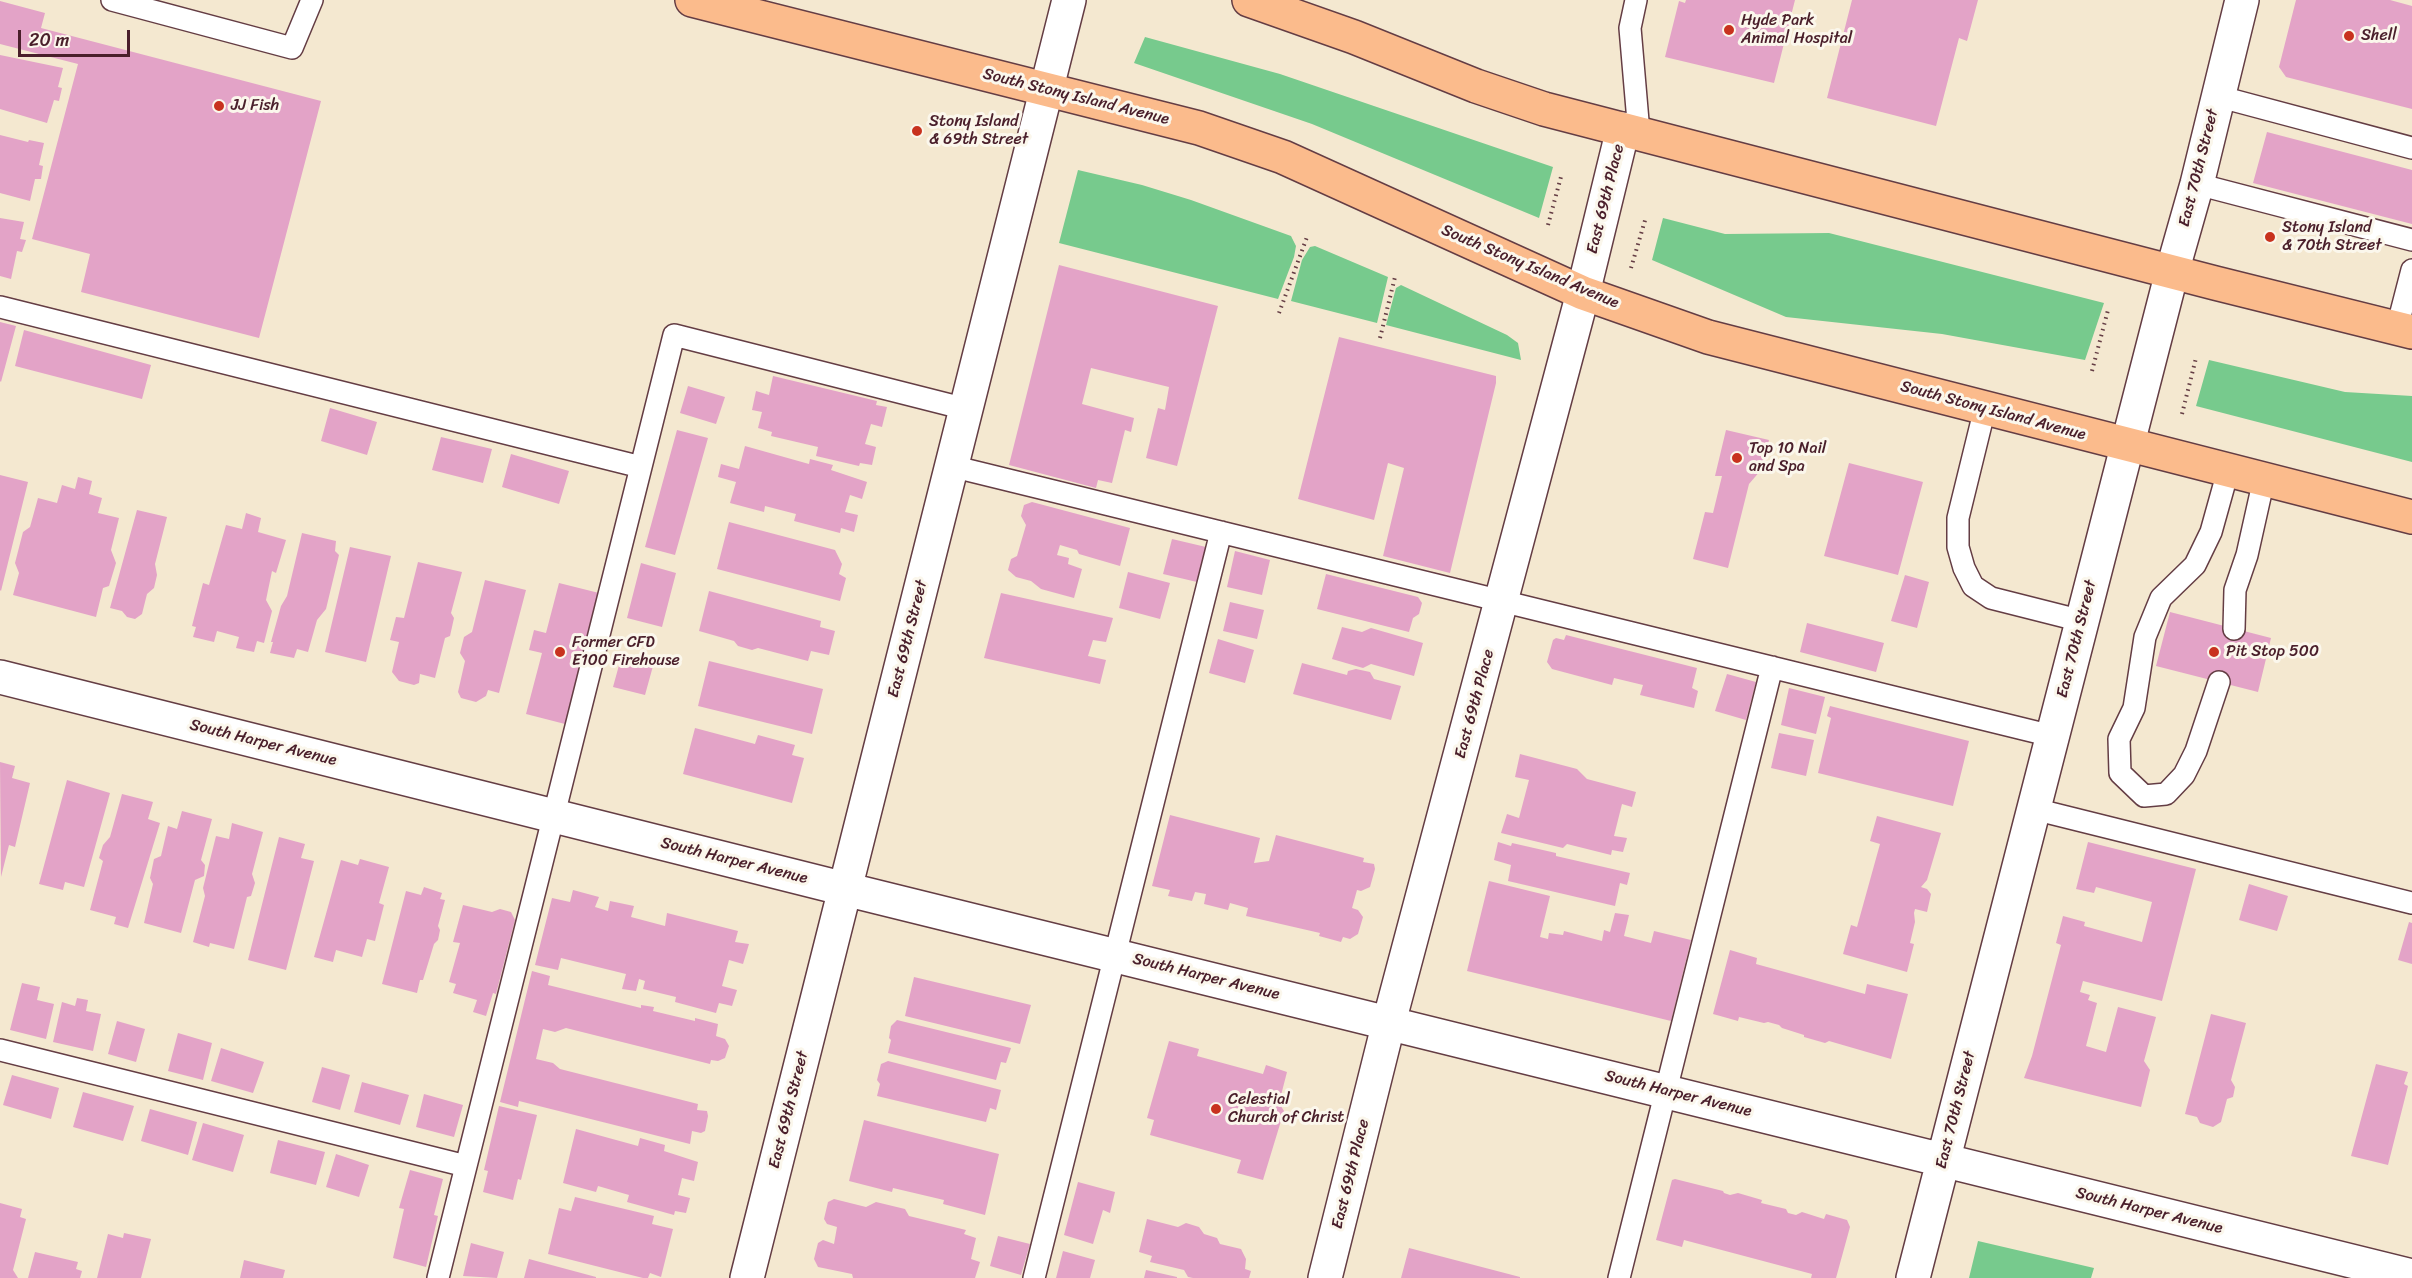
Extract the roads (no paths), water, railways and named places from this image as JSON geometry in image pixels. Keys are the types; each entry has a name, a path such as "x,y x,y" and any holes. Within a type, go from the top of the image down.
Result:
{"highway":[{"name":"South Stony Island Avenue","path":"692,0 1199,128 1283,157 1583,293 1708,337 2412,517"},
{"path":"1249,0 1544,109 2404,330"}],"street":[{"name":"East 69th Street","path":"747,1278 1069,0"},
{"name":"East 70th Street","path":"1913,1278 2242,0"},
{"name":"East 69th Place","path":"1325,1278 1389,1022 1503,601 1583,293 1631,131"},
{"name":"South Harper Avenue","path":"0,677 845,889 2412,1276"}],"lane":[{"path":"112,0 292,48 312,0"},
{"path":"1631,131 1630,28 1636,0"},
{"path":"2217,96 2412,148"},
{"path":"2196,184 2412,240"},
{"path":"2404,330 2412,270"},
{"path":"0,306 641,467"},
{"path":"438,1278 674,335 966,409"},
{"path":"1984,408 1958,518 1959,547 1968,577 1973,586 1991,598 2082,621"},
{"path":"951,466 2052,736"},
{"path":"2219,682 2196,751 2184,775 2166,794 2144,796 2120,773 2119,739 2134,708 2145,637 2161,598 2195,566 2211,532 2228,471"},
{"path":"2234,628 2235,590 2247,555 2264,479"},
{"path":"1034,1278 1221,532"},
{"path":"1619,1278 1772,668"},
{"path":"2034,809 2412,903"},
{"path":"0,1050 466,1166"}],"place":[{"name":"Hyde Park Animal Hospital","path":"1729,30"},
{"name":"Shell","path":"2349,36"},
{"name":"JJ Fish","path":"219,106"},
{"name":"Stony Island & 69th Street","path":"917,131"},
{"name":"Stony Island & 70th Street","path":"2270,237"},
{"name":"Top 10 Nail and Spa","path":"1737,458"},
{"name":"Former CFD E100 Firehouse","path":"560,652"},
{"name":"Pit Stop 500","path":"2214,652"},
{"name":"Celestial Church of Christ","path":"1216,1109"}]}
